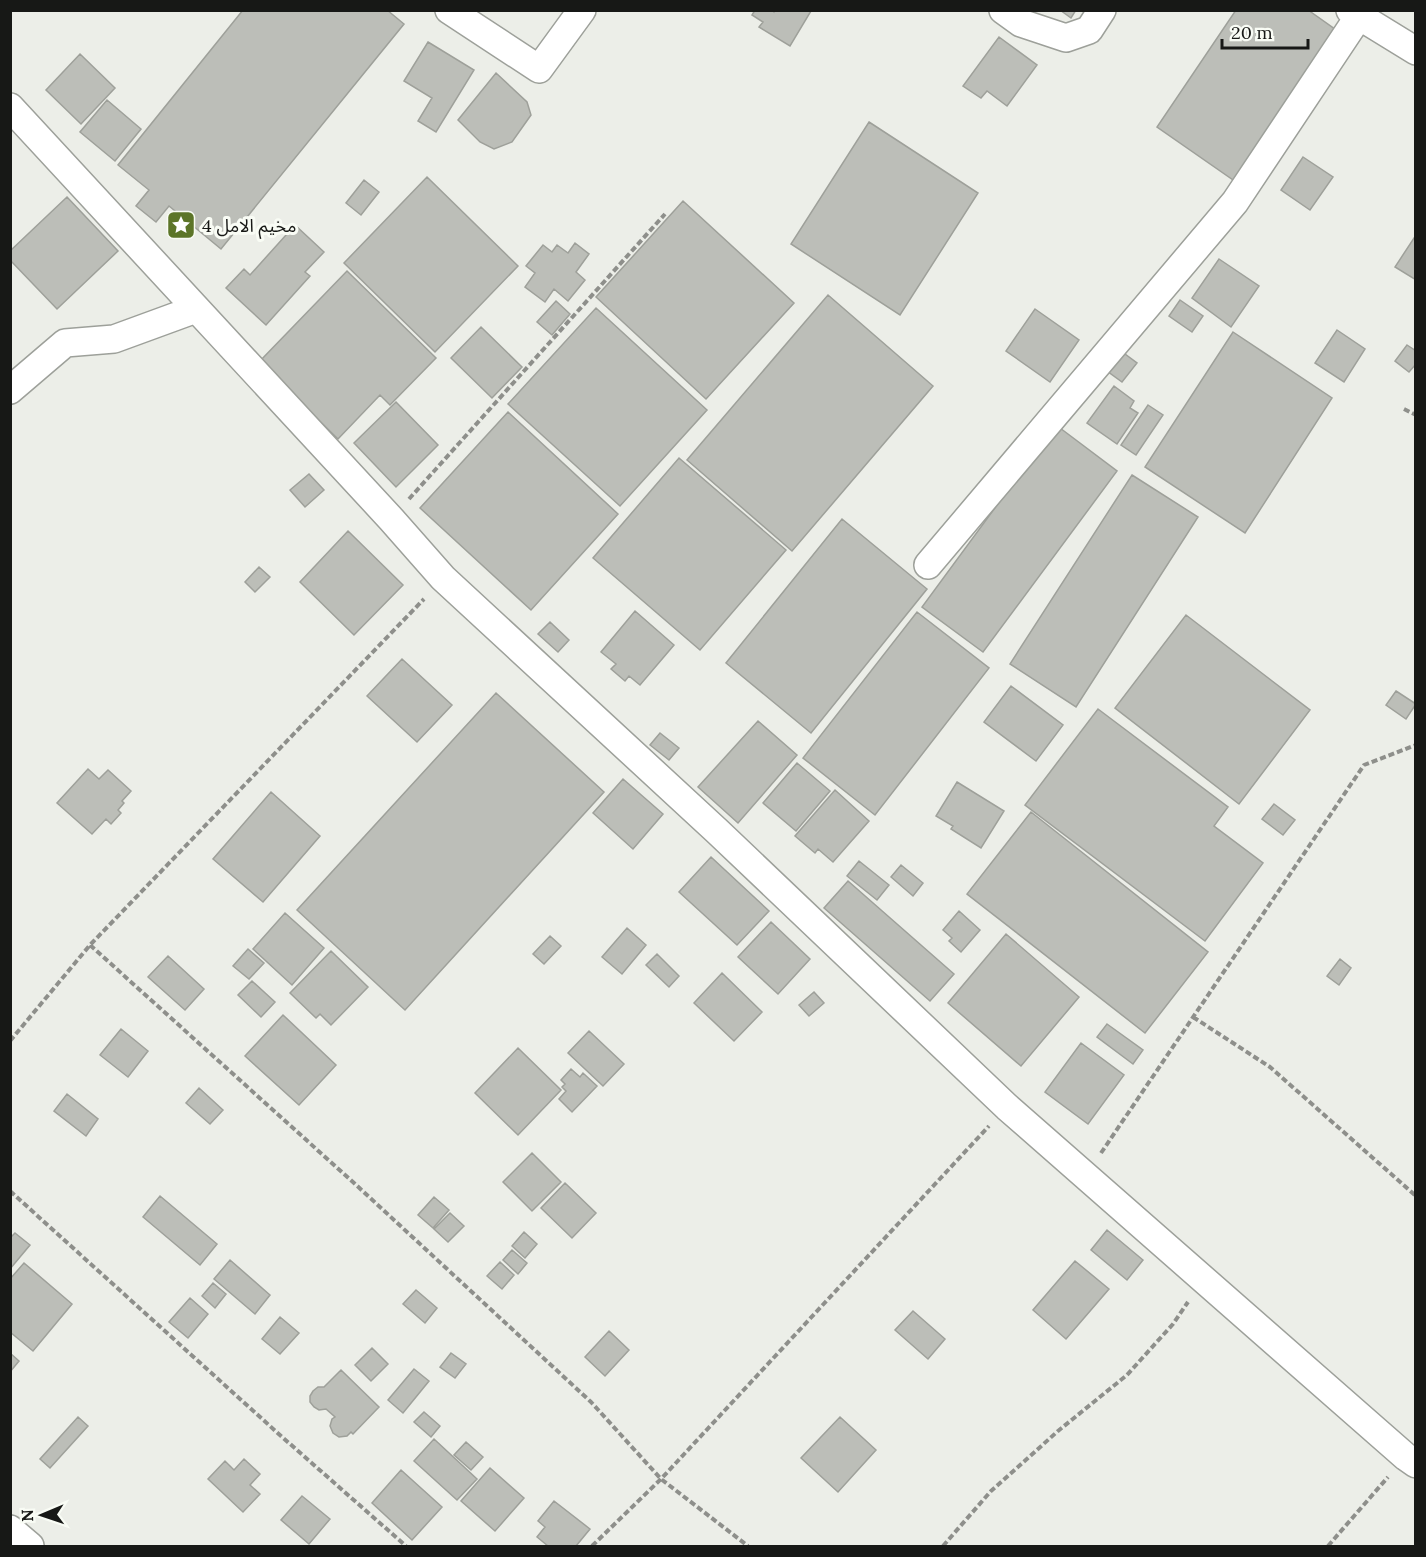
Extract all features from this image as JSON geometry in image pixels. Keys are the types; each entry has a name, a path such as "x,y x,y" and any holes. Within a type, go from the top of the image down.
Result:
{"street":[{"path":"449,10 539,69 582,10"},
{"path":"1003,10 1021,23 1066,38 1089,30 1102,10"},
{"path":"928,565 1235,202 1354,14 1416,51"},
{"path":"10,107 443,578 717,831 1007,1107 1411,1460"},
{"path":"10,390 65,343 114,339 196,309"},
{"path":"10,1528 30,1546"}],"path":[{"path":"391,519 665,214"},
{"path":"1404,409 1416,415"},
{"path":"10,1041 90,945 443,578"},
{"path":"1086,1176 1364,765 1416,745"},
{"path":"90,945 354,1183 591,1402 661,1479 748,1546"},
{"path":"1193,1017 1270,1067 1416,1196"},
{"path":"592,1546 661,1479 1007,1107"},
{"path":"10,1191 406,1546"},
{"path":"943,1546 992,1491 1058,1431 1128,1375 1173,1324 1203,1280"},
{"path":"1328,1546 1411,1460"}],"building":[{"path":"243,10 387,10 404,24 221,249 169,206 156,222 136,206 149,190 118,165"},
{"path":"755,10 811,11 790,46 759,27 763,22 752,15"},
{"path":"1060,10 1076,10 1071,18"},
{"path":"1236,10 1308,10 1339,32 1236,182 1157,127"},
{"path":"999,37 1037,65 1007,106 987,91 981,98 963,86"},
{"path":"428,42 474,70 436,132 418,121 432,98 404,81"},
{"path":"80,54 115,88 81,124 46,90"},
{"path":"496,73 527,102 531,115 512,142 494,149 480,142 458,120"},
{"path":"107,100 141,129 115,161 80,132"},
{"path":"869,122 978,193 900,315 791,244"},
{"path":"1303,157 1333,177 1310,210 1281,190"},
{"path":"427,177 518,266 435,352 344,263"},
{"path":"364,180 379,192 361,215 346,203"},
{"path":"67,197 118,251 57,309 10,260 10,251"},
{"path":"683,201 794,303 706,399 596,297"},
{"path":"295,225 324,252 305,272 310,276 266,325 226,288 244,269 250,275"},
{"path":"1416,235 1416,280 1395,267"},
{"path":"575,243 589,254 576,272 585,280 568,301 554,289 545,302 525,287 535,273 526,266 543,245 552,252 557,245 568,253"},
{"path":"1219,259 1259,286 1231,327 1192,298"},
{"path":"347,271 436,358 390,405 380,395 338,439 259,362"},
{"path":"828,295 933,386 792,551 687,460"},
{"path":"1180,300 1203,316 1192,332 1169,316"},
{"path":"556,301 570,314 552,335 537,322"},
{"path":"596,308 707,410 620,506 508,404"},
{"path":"1035,309 1079,340 1050,382 1006,351"},
{"path":"481,327 522,367 492,398 451,358"},
{"path":"1337,330 1365,349 1344,382 1315,363"},
{"path":"1233,332 1332,398 1245,533 1145,467"},
{"path":"1407,345 1416,351 1416,364 1409,372 1395,361"},
{"path":"1121,351 1137,363 1122,382 1107,371"},
{"path":"1114,386 1134,401 1130,408 1138,413 1117,444 1087,423"},
{"path":"396,402 438,445 396,487 354,443"},
{"path":"1148,405 1163,415 1136,455 1121,445"},
{"path":"508,412 618,514 531,610 420,508"},
{"path":"1056,425 1117,471 983,652 922,607"},
{"path":"679,458 786,550 700,650 593,558"},
{"path":"309,474 324,490 305,507 290,490"},
{"path":"1132,475 1198,517 1076,707 1010,664"},
{"path":"842,519 927,589 811,733 726,663"},
{"path":"348,531 403,585 354,635 300,582"},
{"path":"259,567 270,577 255,592 245,582"},
{"path":"635,611 674,645 640,685 629,676 625,681 611,669 616,664 601,652"},
{"path":"917,612 989,668 875,815 803,758"},
{"path":"1186,615 1310,710 1239,804 1115,708"},
{"path":"550,622 569,640 558,652 538,634"},
{"path":"402,659 452,705 417,742 367,696"},
{"path":"1011,686 1063,725 1036,761 984,722"},
{"path":"1396,691 1416,704 1406,719 1386,705"},
{"path":"496,693 604,792 405,1010 297,910"},
{"path":"1098,709 1228,807 1214,826 1263,863 1205,941 1025,805"},
{"path":"758,721 797,755 738,823 698,787"},
{"path":"660,733 679,748 669,760 650,745"},
{"path":"797,763 830,791 796,831 763,803"},
{"path":"88,769 99,779 108,770 131,791 122,801 124,803 118,810 121,813 111,824 106,819 92,834 57,803"},
{"path":"623,779 663,814 633,849 593,813"},
{"path":"957,782 1004,811 981,848 951,829 953,826 936,816"},
{"path":"835,790 869,821 833,862 818,849 815,853 795,836"},
{"path":"271,792 320,836 263,902 213,859"},
{"path":"1274,804 1295,820 1283,835 1262,819"},
{"path":"1031,812 1208,952 1145,1033 967,894"},
{"path":"711,857 769,911 737,945 679,892"},
{"path":"859,861 889,885 877,900 847,876"},
{"path":"901,865 923,883 913,896 891,877"},
{"path":"848,881 954,974 930,1001 824,908"},
{"path":"959,911 980,930 961,952 949,941 952,938 943,930"},
{"path":"285,913 324,948 292,985 253,949"},
{"path":"771,922 810,959 778,994 738,957"},
{"path":"627,928 646,945 622,974 602,957"},
{"path":"1006,934 1079,997 1021,1066 948,1003"},
{"path":"550,936 561,946 544,964 533,954"},
{"path":"248,949 264,963 249,979 233,966"},
{"path":"331,951 368,987 331,1025 320,1014 316,1018 290,993"},
{"path":"657,954 679,976 669,987 646,965"},
{"path":"168,956 204,989 185,1010 148,977"},
{"path":"1340,959 1351,968 1339,985 1327,976"},
{"path":"722,973 762,1012 734,1041 694,1003"},
{"path":"252,981 275,1002 261,1017 238,995"},
{"path":"814,992 824,1003 809,1016 799,1005"},
{"path":"283,1015 336,1065 299,1105 245,1056"},
{"path":"1107,1024 1143,1050 1133,1064 1097,1037"},
{"path":"121,1029 148,1051 128,1077 100,1055"},
{"path":"589,1031 624,1064 603,1086 568,1053"},
{"path":"1081,1043 1124,1075 1088,1124 1045,1092"},
{"path":"518,1048 561,1090 518,1135 475,1093"},
{"path":"571,1069 580,1077 583,1073 597,1086 572,1112 559,1099 566,1091 562,1087 565,1084 561,1080"},
{"path":"199,1088 223,1110 210,1124 186,1103"},
{"path":"67,1094 98,1119 86,1136 54,1111"},
{"path":"532,1153 561,1182 532,1211 503,1182"},
{"path":"565,1183 596,1213 572,1238 541,1208"},
{"path":"160,1196 217,1244 200,1265 143,1217"},
{"path":"434,1197 449,1210 433,1228 418,1215"},
{"path":"450,1213 464,1226 448,1242 434,1229"},
{"path":"1107,1230 1143,1260 1127,1280 1091,1250"},
{"path":"524,1232 537,1244 525,1258 512,1246"},
{"path":"15,1233 30,1245 10,1269 10,1238"},
{"path":"512,1250 527,1263 518,1274 503,1260"},
{"path":"230,1260 270,1295 255,1314 214,1279"},
{"path":"1075,1261 1109,1289 1066,1339 1033,1310"},
{"path":"500,1262 514,1275 502,1289 487,1276"},
{"path":"24,1263 72,1304 33,1351 10,1332 10,1279"},
{"path":"213,1283 226,1294 215,1308 202,1296"},
{"path":"416,1290 437,1308 425,1323 403,1304"},
{"path":"190,1298 208,1314 188,1338 169,1322"},
{"path":"913,1311 945,1339 928,1359 895,1330"},
{"path":"280,1317 299,1333 280,1354 262,1339"},
{"path":"609,1331 629,1350 605,1376 585,1357"},
{"path":"372,1348 388,1364 371,1381 355,1365"},
{"path":"10,1353 19,1361 10,1372"},
{"path":"451,1353 466,1364 455,1378 440,1367"},
{"path":"414,1369 429,1381 403,1413 388,1400"},
{"path":"341,1370 379,1407 353,1434 351,1432 347,1436 339,1437 333,1433 330,1426 335,1417 326,1409 319,1410 314,1407 310,1402 310,1396 318,1387 324,1387"},
{"path":"424,1412 440,1426 431,1437 414,1422"},
{"path":"78,1417 88,1426 50,1468 40,1459"},
{"path":"840,1417 876,1450 838,1492 801,1458"},
{"path":"434,1439 477,1479 457,1500 414,1461"},
{"path":"466,1442 483,1457 471,1470 454,1455"},
{"path":"244,1459 260,1474 250,1485 260,1494 243,1512 208,1479 225,1461 234,1470"},
{"path":"490,1468 524,1498 495,1531 461,1501"},
{"path":"401,1470 442,1507 412,1540 372,1503"},
{"path":"302,1496 330,1519 309,1544 281,1520"},
{"path":"554,1501 590,1529 576,1546 548,1546 537,1537 545,1527 538,1521"}],"place":[{"name":"مخيم الامل 4","path":"181,225"}]}
